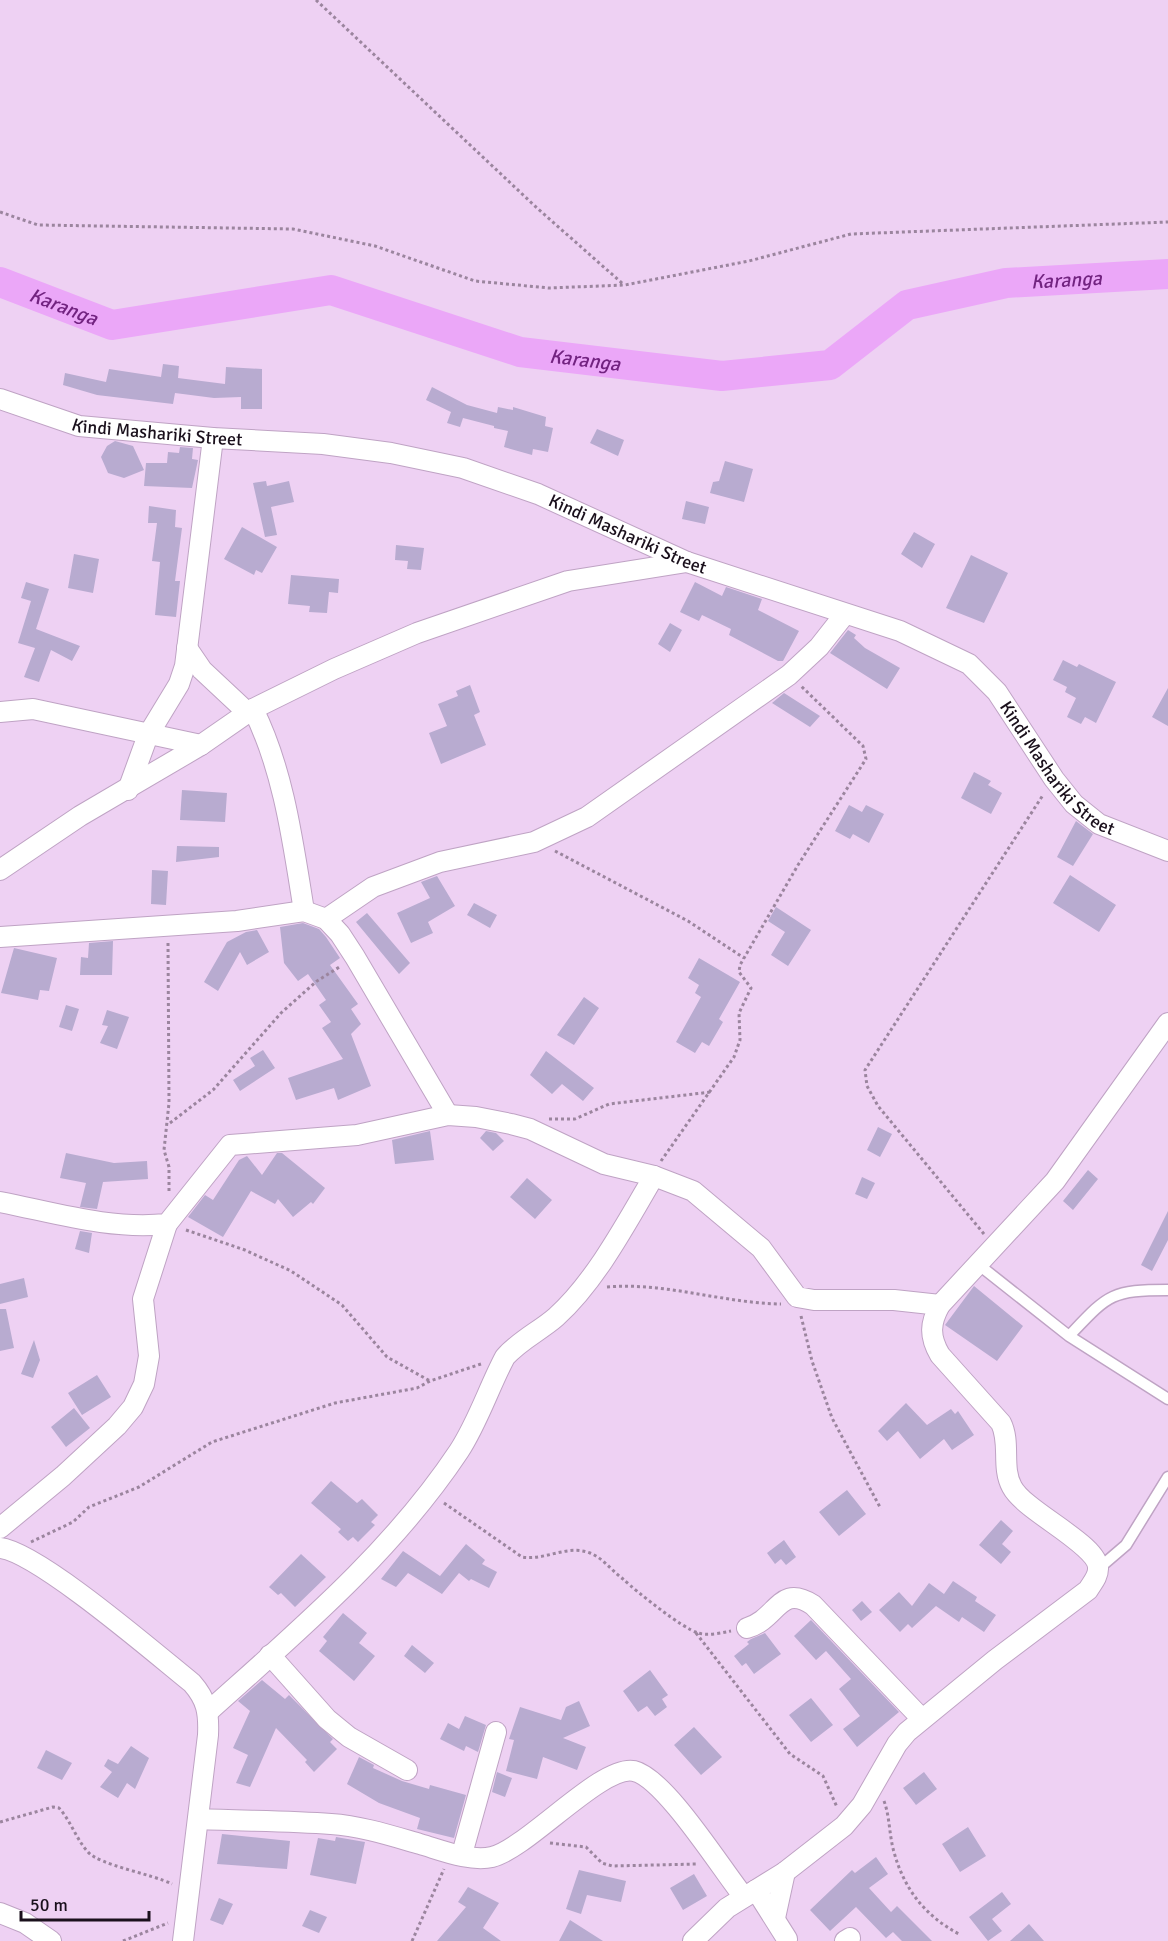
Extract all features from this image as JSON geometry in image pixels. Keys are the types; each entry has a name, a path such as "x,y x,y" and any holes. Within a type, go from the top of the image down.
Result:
{"street":[{"name":"Kindi Mashariki Street","path":"0,399 79,426 213,438 323,444 391,453 463,468 538,494 687,562 900,632 969,664 997,692 1054,779 1074,804 1099,824 1168,851"},
{"path":"128,790 148,735 179,684 187,648 213,438"},
{"path":"0,870 80,816 128,790 251,711 334,669 417,633 568,581 687,562"},
{"path":"326,919 384,882 440,862 534,842 587,818 789,675 819,647 845,614"},
{"path":"187,648 202,670 251,711 273,755 288,819 304,911"},
{"path":"0,712 33,709 201,745"},
{"path":"0,937 237,921 304,911 326,919 340,934 355,957 448,1115"},
{"path":"693,1941 726,1908 785,1872 844,1826 862,1805 897,1744 921,1719 1088,1590 1098,1569 1094,1554 1035,1512 1011,1487 1007,1473 1005,1431 1001,1423 940,1355 932,1342 931,1329 940,1305 1055,1180 1168,1023"},
{"path":"0,1528 63,1476 117,1426 133,1407 144,1384 149,1356 144,1299 164,1225 182,1209 230,1145 357,1135 448,1115 476,1117 530,1129 604,1164 651,1176 693,1191 761,1248 798,1301 894,1299 940,1305"},
{"path":"209,1711 316,1615 373,1557 428,1492 459,1450 505,1357 514,1347 556,1316 581,1288 621,1231 651,1176"},
{"path":"0,1202 87,1221 164,1225"},
{"path":"6,1549 56,1578 192,1683 203,1695 209,1711 199,1819 183,1941"},
{"path":"747,1628 766,1620 785,1599 791,1596 803,1599 821,1613 921,1719"},
{"path":"270,1655 327,1719 349,1737 407,1770"},
{"path":"457,1853 496,1732"},
{"path":"199,1819 333,1824 457,1853 492,1857 520,1840 597,1785 629,1771 645,1775 657,1784 720,1868 775,1918 786,1940"},
{"path":"775,1918 785,1872"},
{"path":"0,1913 25,1923 51,1941"}],"lane":[{"path":"979,1265 1070,1336 1168,1399"},
{"path":"1070,1336 1108,1296 1122,1291 1168,1290"},
{"path":"1098,1569 1125,1545 1168,1477"}],"path":[{"path":"316,0 537,208 625,285"},
{"path":"0,212 38,225 293,229 375,246 475,281 549,288 625,285 749,261 851,234 1168,222"},
{"path":"651,1176 725,1073 739,1048 739,1013 751,991 749,982 739,972 744,958 798,865 866,759 863,746 789,675"},
{"path":"995,1247 878,1106 867,1086 865,1070 1054,779"},
{"path":"534,842 671,912 744,958"},
{"path":"168,926 169,1124 164,1150 170,1187 164,1225 217,1239 291,1271 342,1305 387,1358 430,1381"},
{"path":"169,1124 213,1090 281,1013 317,981 355,957"},
{"path":"530,1129 555,1118 575,1119 609,1104 711,1092"},
{"path":"581,1288 650,1286 759,1304 798,1301 812,1361 832,1418 881,1509"},
{"path":"6,1549 67,1525 89,1508 139,1487 213,1442 335,1404 417,1388 430,1381 505,1357"},
{"path":"428,1492 522,1557 535,1559 560,1551 577,1550 600,1558 648,1600 696,1632 790,1754 823,1776 844,1826"},
{"path":"696,1632 712,1634 747,1628"},
{"path":"875,1783 885,1805 894,1852 912,1891 932,1918 959,1934"},
{"path":"0,1822 53,1807 59,1809 89,1853 98,1859 151,1874 190,1892"},
{"path":"520,1840 586,1847 602,1863 612,1866 690,1864 720,1868"},
{"path":"412,1941 457,1853"},
{"path":"123,1941 186,1916"}],"building":[{"path":"163,364 179,366 178,378 225,384 226,367 262,369 262,409 241,409 241,397 214,398 175,393 173,404 97,395 63,385 65,373 106,382 109,369 161,377"},
{"path":"432,387 467,405 497,413 498,407 513,410 513,407 546,417 545,426 553,428 548,452 533,449 532,455 504,447 508,431 494,428 494,426 463,418 460,427 447,423 451,412 426,400"},
{"path":"597,429 624,440 618,456 590,443"},
{"path":"115,441 133,446 144,470 124,478 108,473 101,457 107,446"},
{"path":"180,447 193,448 192,459 198,460 192,488 144,486 146,463 167,463 168,452 179,453"},
{"path":"725,461 753,469 744,502 710,493 713,482 719,481"},
{"path":"266,481 267,486 289,481 294,502 271,507 277,535 265,537 253,483"},
{"path":"686,501 709,507 705,524 682,519"},
{"path":"149,506 176,510 175,527 182,528 175,581 180,581 176,617 155,615 160,562 152,561 157,523 148,523"},
{"path":"242,527 277,547 262,573 256,570 254,575 224,559"},
{"path":"914,532 935,544 922,568 901,554"},
{"path":"396,545 424,548 421,570 407,569 408,561 395,560"},
{"path":"74,554 99,559 93,593 68,588"},
{"path":"971,555 1008,573 984,623 946,608"},
{"path":"291,575 339,579 338,593 329,592 327,613 309,612 310,606 288,604"},
{"path":"26,582 49,589 36,629 80,646 72,661 51,650 39,682 24,677 35,648 18,643 31,601 21,598"},
{"path":"695,582 722,596 726,587 762,599 758,610 799,631 783,661 778,661 729,635 731,629 702,615 699,621 680,612"},
{"path":"670,623 682,630 670,652 658,644"},
{"path":"848,630 856,635 854,638 865,648 900,668 887,689 830,653"},
{"path":"1063,660 1077,667 1079,664 1116,682 1096,723 1085,717 1081,724 1067,717 1076,698 1065,692 1067,687 1053,680"},
{"path":"470,685 480,712 474,715 486,745 441,764 429,733 447,726 438,704 458,696 456,691"},
{"path":"1168,688 1168,726 1152,717"},
{"path":"784,693 820,716 810,727 772,703"},
{"path":"974,772 991,781 988,785 1002,793 991,814 961,798"},
{"path":"182,790 227,793 225,822 180,820"},
{"path":"849,805 862,812 866,805 884,814 869,843 853,834 850,839 835,831"},
{"path":"1076,821 1093,834 1073,866 1057,857"},
{"path":"177,846 219,847 219,857 176,862"},
{"path":"152,870 168,871 166,905 151,904"},
{"path":"1070,875 1116,905 1099,932 1053,903"},
{"path":"437,876 455,906 428,922 433,933 411,943 397,913 430,898 421,882"},
{"path":"474,903 497,915 490,928 467,915"},
{"path":"776,907 811,930 788,966 771,955 785,932 768,921"},
{"path":"367,913 410,963 399,974 356,922"},
{"path":"303,923 319,929 326,937 340,958 330,965 358,1004 351,1009 361,1024 351,1034 371,1086 338,1100 334,1088 296,1100 288,1078 343,1059 322,1028 331,1022 319,1005 326,1000 308,974 298,981 284,963 280,927"},
{"path":"257,930 269,952 247,965 240,952 218,991 204,982 227,942 246,932"},
{"path":"113,941 112,975 80,975 81,957 88,958 89,943"},
{"path":"14,948 57,958 49,991 40,990 38,1000 1,993"},
{"path":"699,958 740,982 719,1019 723,1022 709,1046 702,1042 695,1053 676,1042 701,997 695,993 699,985 688,978"},
{"path":"584,997 599,1008 574,1045 557,1035"},
{"path":"66,1005 79,1009 72,1031 59,1027"},
{"path":"107,1010 129,1017 117,1049 100,1043 108,1026 102,1025"},
{"path":"263,1050 275,1068 240,1091 233,1080 255,1066 250,1058"},
{"path":"546,1051 594,1088 583,1101 562,1084 552,1094 530,1075"},
{"path":"878,1127 892,1134 880,1157 867,1150"},
{"path":"430,1131 434,1160 395,1164 392,1140"},
{"path":"486,1131 496,1133 504,1141 493,1151 480,1138"},
{"path":"66,1153 114,1163 147,1161 148,1179 103,1182 97,1209 80,1207 86,1183 60,1178"},
{"path":"277,1153 282,1153 325,1188 313,1204 311,1202 293,1217 278,1199 275,1204 251,1191 223,1237 188,1217 205,1195 213,1200 239,1160 247,1156 262,1175"},
{"path":"1088,1170 1098,1179 1073,1210 1063,1201"},
{"path":"862,1177 875,1183 867,1199 855,1194"},
{"path":"527,1178 552,1200 535,1219 510,1197"},
{"path":"1168,1211 1168,1240 1152,1271 1141,1265"},
{"path":"80,1231 92,1233 89,1253 75,1249"},
{"path":"24,1278 28,1297 0,1304 0,1284"},
{"path":"974,1286 1023,1326 997,1361 945,1325"},
{"path":"0,1309 6,1309 14,1348 0,1351"},
{"path":"34,1340 40,1360 33,1378 21,1374"},
{"path":"97,1375 111,1397 82,1415 68,1393"},
{"path":"906,1403 927,1425 951,1409 955,1414 958,1411 974,1435 952,1450 944,1439 920,1459 898,1431 887,1441 878,1431"},
{"path":"74,1408 90,1428 66,1447 51,1427"},
{"path":"331,1481 357,1503 362,1499 378,1515 371,1522 375,1525 358,1542 353,1537 348,1541 338,1532 341,1529 311,1503"},
{"path":"847,1490 866,1514 839,1536 819,1512"},
{"path":"1001,1520 1013,1531 1002,1544 1011,1552 1001,1564 979,1545"},
{"path":"784,1540 796,1557 786,1565 781,1559 775,1564 767,1553"},
{"path":"466,1544 485,1560 482,1564 497,1572 489,1588 471,1579 469,1581 459,1573 442,1594 408,1573 396,1587 381,1579 403,1551 440,1576"},
{"path":"301,1554 326,1577 295,1607 281,1593 278,1595 269,1587"},
{"path":"953,1581 977,1597 975,1601 996,1615 984,1632 962,1617 959,1622 936,1606 912,1628 908,1624 900,1632 879,1610 899,1592 912,1606 929,1583 944,1594"},
{"path":"862,1601 872,1612 861,1621 852,1610"},
{"path":"343,1613 367,1633 359,1643 375,1656 354,1681 319,1651 327,1641 323,1637"},
{"path":"811,1620 899,1712 857,1747 843,1729 860,1716 839,1689 851,1679 826,1651 816,1660 794,1636"},
{"path":"765,1633 781,1654 754,1674 746,1663 742,1666 734,1656 749,1644 747,1642 751,1639"},
{"path":"412,1645 434,1663 425,1673 404,1656"},
{"path":"650,1670 668,1695 662,1699 667,1707 655,1716 647,1706 638,1712 623,1691"},
{"path":"262,1680 285,1699 289,1695 333,1739 330,1742 337,1749 314,1772 305,1762 307,1760 276,1728 250,1787 236,1783 248,1755 233,1748 250,1711 238,1701"},
{"path":"811,1698 833,1725 811,1742 789,1715"},
{"path":"579,1701 590,1726 563,1738 586,1747 577,1770 543,1757 537,1779 506,1771 514,1740 509,1739 520,1707 561,1720 566,1707"},
{"path":"465,1716 486,1725 478,1752 466,1746 464,1751 440,1739 448,1723 459,1729"},
{"path":"694,1727 722,1757 701,1775 674,1745"},
{"path":"131,1746 149,1758 135,1789 127,1783 118,1798 100,1787 112,1772 104,1766 108,1759 118,1764"},
{"path":"46,1750 72,1763 62,1780 37,1768"},
{"path":"359,1757 374,1765 373,1768 402,1781 429,1789 430,1785 466,1795 454,1838 417,1829 420,1818 379,1803 347,1784"},
{"path":"497,1772 512,1778 505,1797 492,1792"},
{"path":"924,1772 937,1789 916,1805 903,1788"},
{"path":"968,1827 986,1856 960,1872 942,1844"},
{"path":"222,1834 290,1841 287,1869 217,1864"},
{"path":"336,1837 365,1842 356,1884 310,1875 318,1838 335,1841"},
{"path":"876,1857 888,1874 869,1888 891,1912 897,1906 932,1941 902,1941 893,1932 886,1938 856,1907 830,1931 810,1910 852,1870 855,1873"},
{"path":"579,1870 626,1881 621,1902 587,1895 581,1914 566,1909"},
{"path":"694,1874 707,1896 683,1910 670,1888"},
{"path":"468,1887 499,1903 483,1928 501,1941 437,1941 466,1907 458,1902"},
{"path":"1002,1892 1011,1904 992,1919 1002,1931 988,1941 969,1917"},
{"path":"219,1898 233,1904 223,1925 210,1920"},
{"path":"310,1910 327,1917 319,1933 302,1926"},
{"path":"570,1920 603,1941 559,1941"},
{"path":"1029,1924 1044,1941 1010,1941"}],"waterway":[{"name":"Karanga","path":"0,282 112,325 331,290 520,352 722,376 830,365 907,305 1006,283 1168,274"}]}
